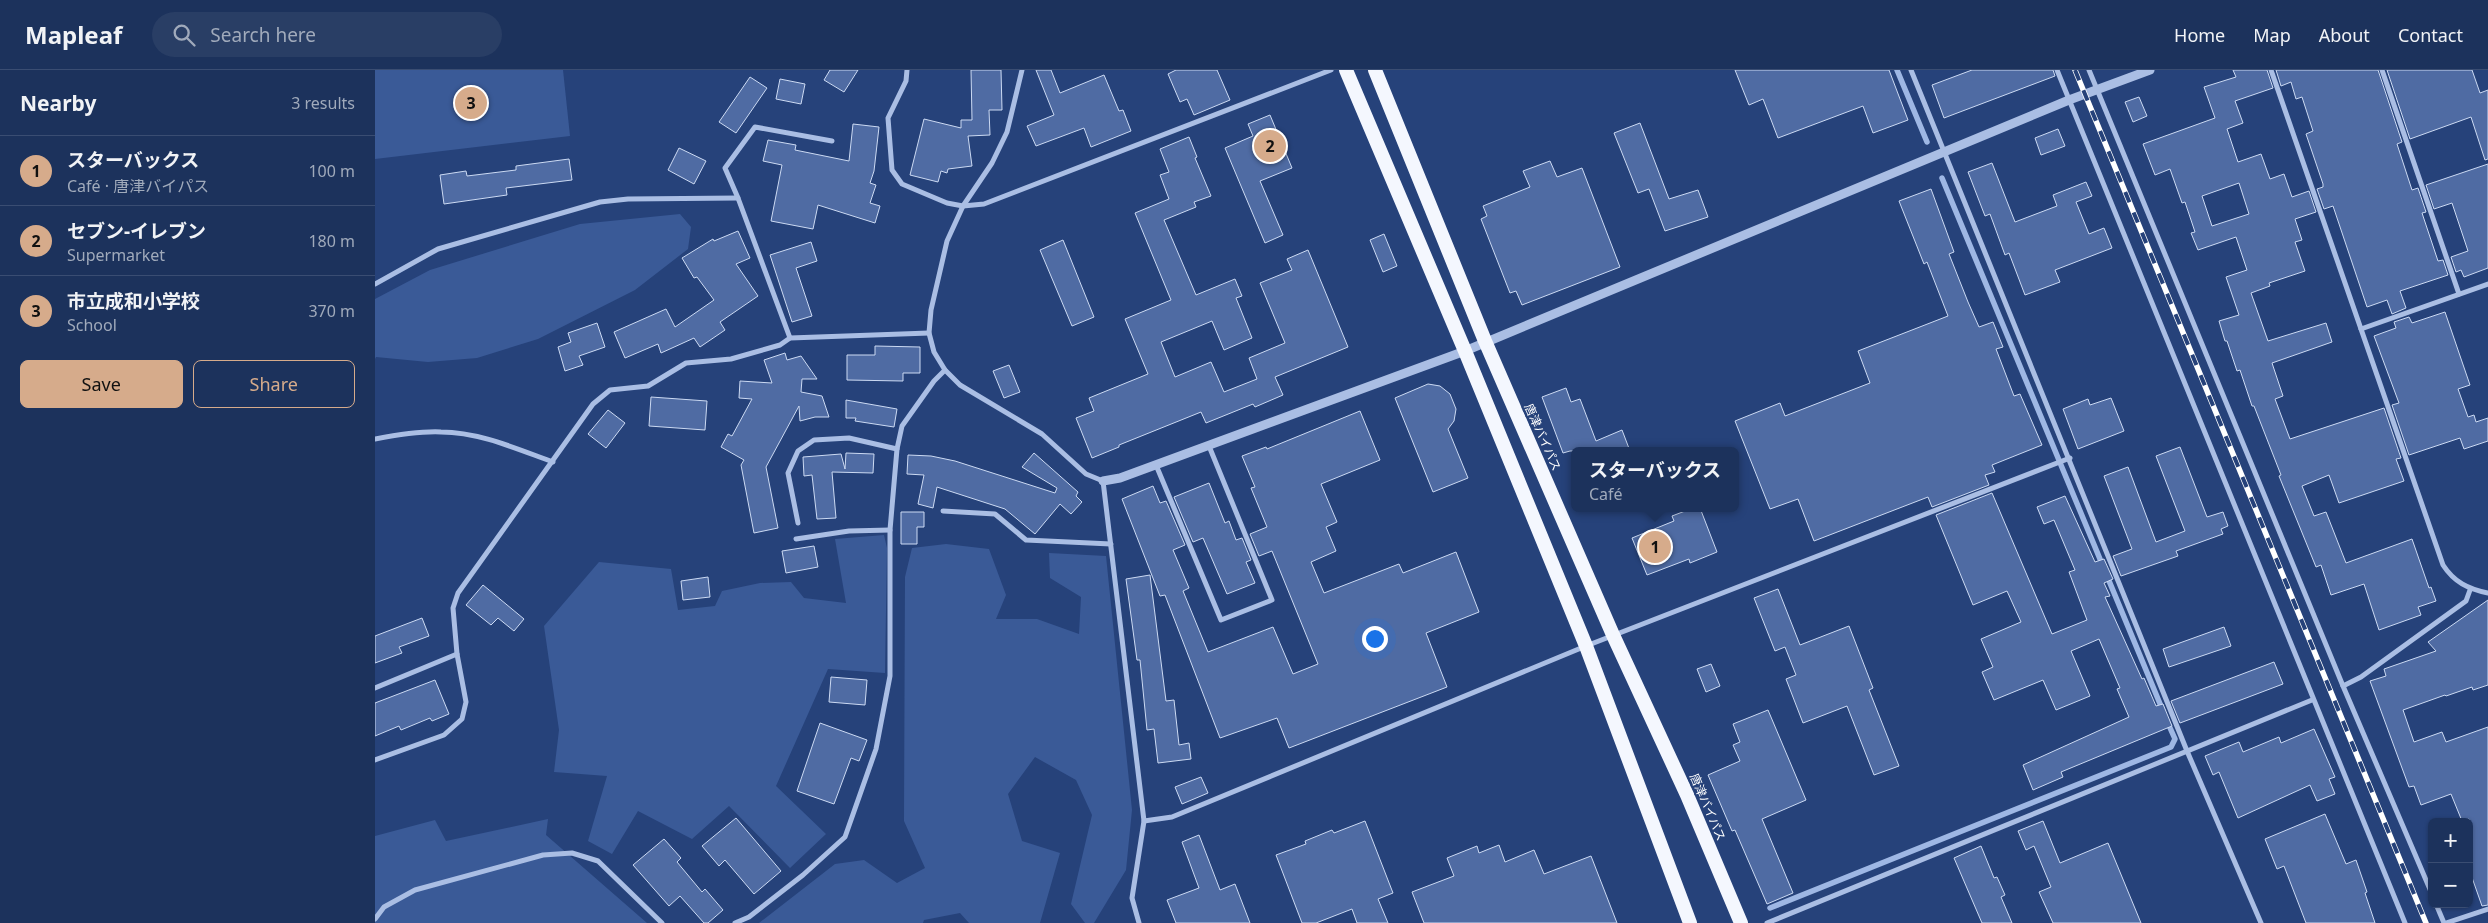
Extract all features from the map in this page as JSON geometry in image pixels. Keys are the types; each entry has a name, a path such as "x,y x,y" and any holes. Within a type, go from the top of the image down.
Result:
{"highway":[{"path":"1345,70 1465,351 1586,646 1691,923"},
{"name":"唐津バイパス","path":"1375,70 1485,341 1613,636 1687,795 1741,923"}],"street":[{"path":"907,70 907,81 888,118 893,170 902,184 947,203 963,206 983,204 1331,70"},
{"path":"1022,70 1007,132 992,163 963,206 947,241 931,310 929,333 934,352 945,370 960,385 1043,434 1086,474 1103,481 1120,478 1465,351 1485,341 2069,100 2151,70"},
{"path":"1911,70 2070,458 2187,751 2261,923"},
{"path":"2057,70 2312,700 2405,923"},
{"path":"2089,70 2343,686 2428,885"},
{"path":"2271,70 2443,565 2451,577 2470,590 2488,593"},
{"path":"2382,70 2459,294"},
{"path":"790,338 725,168 755,126 832,141"},
{"path":"375,284 438,249 600,202 628,199 738,198"},
{"path":"2361,329 2488,284"},
{"path":"375,760 444,735 461,719 466,702 457,654 453,608 458,592 593,404 610,390 648,386 686,363 731,359 780,345 790,338 929,333"},
{"path":"735,923 749,917 803,875 845,837 876,749 890,676 890,530 897,449 902,426 933,381 945,370"},
{"path":"375,439 441,432 466,435 501,443 553,462"},
{"path":"798,523 788,473 798,451 814,440 849,438 897,449"},
{"path":"1156,465 1221,620 1272,600 1209,446"},
{"path":"1144,821 1173,816 1586,646 2070,458"},
{"path":"1103,481 1144,821 1132,898 1139,923"},
{"path":"943,511 995,514 1026,540 1111,544"},
{"path":"797,538 849,531 890,530"},
{"path":"2343,686 2361,677 2466,601 2470,590"},
{"path":"375,688 457,654"},
{"path":"1767,923 1778,921 2312,700"},
{"path":"375,919 385,907 415,890 543,854 572,853 597,861 662,923"},
{"path":"2438,908 2445,923 2488,909"}],"shaded area":[{"path":"375,70 563,70 570,136 375,159"},
{"path":"680,214 691,227 688,249 635,290 538,339 477,358 428,362 376,357 375,359 375,299 430,270 580,224"},
{"path":"884,535 887,548 885,673 828,669 776,786 826,834 790,868 729,806 692,839 638,811 612,854 588,841 607,776 554,772 559,730 544,626 599,562 671,569 678,610 715,606 722,591 760,583 791,582 804,598 846,603 835,539"},
{"path":"946,544 989,549 1006,595 996,619 1037,619 1079,634 1081,597 1050,578 1049,553 1106,556 1132,810 1126,870 1094,923 1085,923 1071,904 1092,815 1076,780 1035,757 1008,794 1022,841 1060,853 1040,923 969,923 960,913 924,920 923,923 759,923 835,864 864,860 897,883 925,868 904,821 905,577 912,548"},
{"path":"548,819 546,835 647,923 375,923 375,836 435,820 446,841"}],"building":[{"path":"830,70 858,70 844,92 824,80"},
{"path":"971,70 1001,70 1002,110 989,110 990,135 968,136 972,166 948,169 947,173 941,171 938,182 910,175 924,119 961,128 961,120 972,120"},
{"path":"1036,70 1051,70 1060,93 1104,75 1119,111 1123,110 1131,131 1091,147 1084,128 1036,146 1027,126 1054,115"},
{"path":"1176,70 1217,70 1230,100 1194,115 1187,99 1180,102 1168,74"},
{"path":"1735,70 1889,70 1908,120 1873,133 1863,106 1778,138 1763,99 1749,105"},
{"path":"1972,70 2053,70 2055,76 1944,118 1932,85"},
{"path":"2233,70 2267,70 2273,88 2235,101 2243,123 2227,129 2238,162 2261,154 2270,179 2284,174 2292,197 2309,191 2316,212 2295,219 2302,240 2295,242 2305,271 2269,283 2270,286 2251,293 2268,341 2326,323 2332,342 2272,363 2283,396 2275,399 2290,439 2384,408 2401,458 2396,459 2404,481 2339,503 2329,475 2302,486 2314,516 2326,512 2346,563 2412,539 2429,588 2431,587 2436,601 2418,607 2421,615 2379,630 2364,584 2331,595 2321,565 2316,567 2279,476 2281,475 2254,406 2252,406 2240,370 2237,371 2227,341 2225,341 2219,321 2239,315 2226,277 2247,270 2236,237 2198,250 2191,233 2195,232 2185,202 2182,203 2170,169 2155,175 2143,144 2215,118 2204,87 2236,77","holes":["2239,183 2249,214 2212,226 2202,196"]},
{"path":"2276,70 2378,70 2402,142 2397,144 2412,190 2418,188 2426,212 2422,213 2438,261 2443,260 2448,275 2400,291 2406,308 2392,314 2387,300 2367,307 2333,206 2324,209 2317,189 2323,187 2323,184 2306,134 2313,131 2302,97 2296,99 2291,82 2281,86"},
{"path":"2387,70 2472,70 2480,93 2488,90 2488,159 2485,160 2471,117 2410,139"},
{"path":"750,77 767,88 736,133 719,122"},
{"path":"780,79 805,84 801,104 776,99"},
{"path":"2139,97 2147,116 2133,122 2125,102"},
{"path":"1270,115 1292,168 1260,181 1283,235 1265,243 1225,148 1253,136 1248,124"},
{"path":"1640,123 1669,199 1698,190 1708,217 1665,231 1649,189 1638,193 1614,133"},
{"path":"853,124 879,127 874,171 870,183 876,185 870,203 880,206 875,223 818,205 813,229 771,221 782,165 763,161 768,140 796,145 795,150 849,161"},
{"path":"2058,129 2065,146 2041,155 2035,138"},
{"path":"1189,137 1197,157 1195,158 1211,196 1194,202 1196,207 1164,220 1196,295 1235,279 1242,296 1236,298 1252,338 1224,350 1212,321 1161,342 1175,377 1211,362 1224,392 1257,379 1249,358 1285,343 1260,283 1292,270 1287,259 1308,250 1348,347 1275,377 1283,395 1255,407 1253,404 1206,423 1201,412 1092,458 1076,418 1094,411 1089,398 1148,374 1125,319 1171,300 1135,213 1169,199 1160,175 1169,172 1160,149"},
{"path":"679,148 706,161 694,184 668,170"},
{"path":"569,159 572,180 506,188 507,195 444,204 440,175 466,171 467,176 516,170 516,166"},
{"path":"1550,161 1557,177 1582,168 1620,267 1522,305 1516,291 1510,293 1481,219 1487,216 1483,206 1530,187 1523,171"},
{"path":"1992,163 2015,222 2057,206 2053,195 2086,182 2092,196 2076,202 2089,234 2104,228 2112,248 2055,270 2060,282 2025,295 2009,253 2005,255 1990,214 1985,216 1968,172"},
{"path":"2488,164 2488,268 2464,277 2461,270 2456,272 2451,257 2468,251 2452,203 2434,209 2426,185"},
{"path":"1931,189 1954,252 1949,254 1968,302 1979,327 1993,322 2003,347 1996,349 2014,396 2020,394 2042,445 1992,465 1995,472 1985,475 1989,485 1932,507 1928,497 1814,541 1798,499 1770,509 1735,421 1780,403 1785,416 1870,383 1858,351 1948,316 1927,262 1924,264 1899,201"},
{"path":"738,231 750,258 736,264 758,296 720,322 725,330 700,347 694,338 661,353 658,344 625,358 614,332 666,309 675,327 714,300 697,277 694,278 682,258 713,239 714,241"},
{"path":"1384,234 1397,266 1383,272 1370,240"},
{"path":"1063,240 1094,317 1072,326 1040,250"},
{"path":"811,242 817,261 796,268 812,316 792,322 770,255"},
{"path":"2445,312 2470,385 2458,389 2468,417 2474,415 2476,422 2488,418 2488,441 2464,449 2460,438 2409,455 2392,405 2399,403 2374,336 2396,328 2394,322 2409,317 2412,323"},
{"path":"597,323 605,347 579,356 583,365 565,371 558,347 571,342 568,333"},
{"path":"875,346 920,347 920,373 903,373 903,381 847,380 847,355 875,355"},
{"path":"785,353 787,360 801,356 817,379 802,379 801,392 822,396 829,417 815,417 800,421 799,406 766,467 778,528 754,533 741,465 744,460 721,447 728,434 732,436 752,399 739,398 740,381 772,383 764,360"},
{"path":"1009,365 1020,392 1004,398 993,371"},
{"path":"1428,384 1440,386 1450,394 1456,409 1454,421 1448,429 1468,478 1433,492 1395,398"},
{"path":"1566,388 1571,402 1580,399 1596,441 1622,430 1628,447 1571,447 1571,451 1563,453 1542,397"},
{"path":"651,397 707,401 705,430 649,426"},
{"path":"2111,398 2124,431 2078,449 2063,409 2088,399 2090,405"},
{"path":"846,400 897,409 894,427 855,421 856,418 846,418"},
{"path":"608,410 625,423 606,448 588,434"},
{"path":"1360,411 1380,460 1321,484 1337,522 1326,527 1336,551 1311,562 1324,593 1399,564 1403,573 1456,552 1479,612 1426,633 1447,687 1289,748 1277,718 1220,738 1165,595 1160,596 1122,499 1153,486 1160,503 1166,501 1185,545 1173,550 1189,588 1183,591 1208,652 1273,627 1293,674 1318,664 1272,551 1259,556 1250,534 1267,527 1251,488 1255,487 1242,456 1266,447 1267,449"},
{"path":"2180,447 2207,517 2223,512 2228,526 2221,529 2223,534 2176,551 2178,556 2121,576 2113,556 2132,549 2104,476 2128,467 2156,542 2185,531 2156,456"},
{"path":"846,453 874,454 873,473 832,472 836,518 817,519 812,475 804,476 803,457 841,454 845,469"},
{"path":"1034,453 1078,492 1076,496 1082,502 1071,514 1060,504 1035,534 1005,509 937,487 933,508 918,504 924,475 907,474 908,455 931,456 955,461 1055,493 1057,488 1022,467"},
{"path":"1209,483 1225,523 1229,521 1236,540 1242,538 1251,560 1246,562 1255,583 1227,594 1203,538 1193,542 1174,497"},
{"path":"1992,493 2052,634 2087,620 2069,572 2075,570 2054,520 2044,524 2037,507 2065,496 2095,562 2104,559 2113,579 2104,583 2110,596 2105,597 2156,706 2163,704 2172,726 2061,772 2063,777 2033,790 2023,765 2129,717 2117,689 2120,688 2099,639 2071,651 2090,696 2056,710 2043,680 1994,700 1982,672 1993,667 1981,639 2021,622 2007,591 1973,605 1936,515"},
{"path":"901,512 924,512 924,527 917,527 917,544 901,544"},
{"path":"1682,512 1702,512 1717,552 1690,563 1689,559 1647,575 1632,538 1674,521 1672,516"},
{"path":"814,546 818,567 786,573 782,551"},
{"path":"1150,575 1166,701 1174,700 1179,745 1189,743 1191,759 1158,763 1154,729 1147,730 1140,660 1137,660 1126,579"},
{"path":"708,577 710,597 683,600 681,581"},
{"path":"483,585 524,619 514,631 498,618 491,625 466,605"},
{"path":"1778,589 1800,645 1849,626 1873,688 1869,690 1899,766 1874,775 1847,706 1803,723 1786,679 1796,675 1785,647 1775,651 1754,598"},
{"path":"2488,600 2488,685 2473,690 2472,687 2403,710 2414,742 2442,732 2446,742 2488,727 2488,905 2482,906 2473,880 2473,818 2461,818 2451,794 2421,805 2414,786 2409,787 2370,681 2386,676 2384,669 2436,651 2428,642"},
{"path":"422,618 429,636 399,647 402,653 375,663 375,636"},
{"path":"2224,627 2231,646 2169,667 2163,649"},
{"path":"2274,662 2283,684 2180,723 2171,701"},
{"path":"1711,664 1720,686 1706,692 1697,669"},
{"path":"831,677 867,680 865,705 829,702"},
{"path":"435,680 449,714 432,721 430,718 401,730 399,726 375,736 375,703"},
{"path":"1768,710 1806,800 1762,819 1793,893 1767,904 1735,830 1732,831 1708,775 1740,761 1733,745 1740,742 1733,724"},
{"path":"820,723 867,740 859,761 851,758 834,804 797,791"},
{"path":"2314,729 2335,777 2329,779 2335,794 2317,801 2310,785 2238,818 2219,772 2213,775 2205,756 2239,742 2243,752 2279,737 2281,743"},
{"path":"1201,777 1208,793 1182,804 1175,787"},
{"path":"2325,814 2346,864 2356,860 2375,923 2306,923 2284,866 2277,869 2265,839"},
{"path":"736,818 781,871 754,894 725,860 719,866 702,846"},
{"path":"1365,821 1393,893 1378,899 1388,923 1357,923 1352,909 1316,923 1302,923 1276,855 1306,844 1305,841 1332,830 1334,833"},
{"path":"2043,821 2060,863 2108,843 2141,923 2053,923 2039,892 2051,887 2034,846 2026,850 2018,831"},
{"path":"1199,835 1220,890 1235,884 1250,923 1176,923 1167,900 1199,888 1182,842"},
{"path":"664,839 681,858 677,862 702,892 705,889 723,910 708,923 704,923 680,896 669,906 633,865"},
{"path":"1499,845 1505,862 1534,850 1544,874 1591,856 1617,923 1424,923 1412,892 1454,876 1447,858 1477,846 1479,853"},
{"path":"1981,846 1994,878 1997,877 2005,895 2001,897 2012,923 1982,923 1954,858"}],"waterway":[{"path":"1897,70 1927,142"},
{"path":"1942,178 2163,711"},
{"path":"1770,908 2171,747 2175,739 2167,721"}],"railway":[{"path":"2075,70 2426,923"}],"place":[{"name":"市立成和小学校","path":"471,103"},
{"name":"セブン-イレブン","path":"1270,146"},
{"name":"スターバックス","path":"1655,547"}]}
